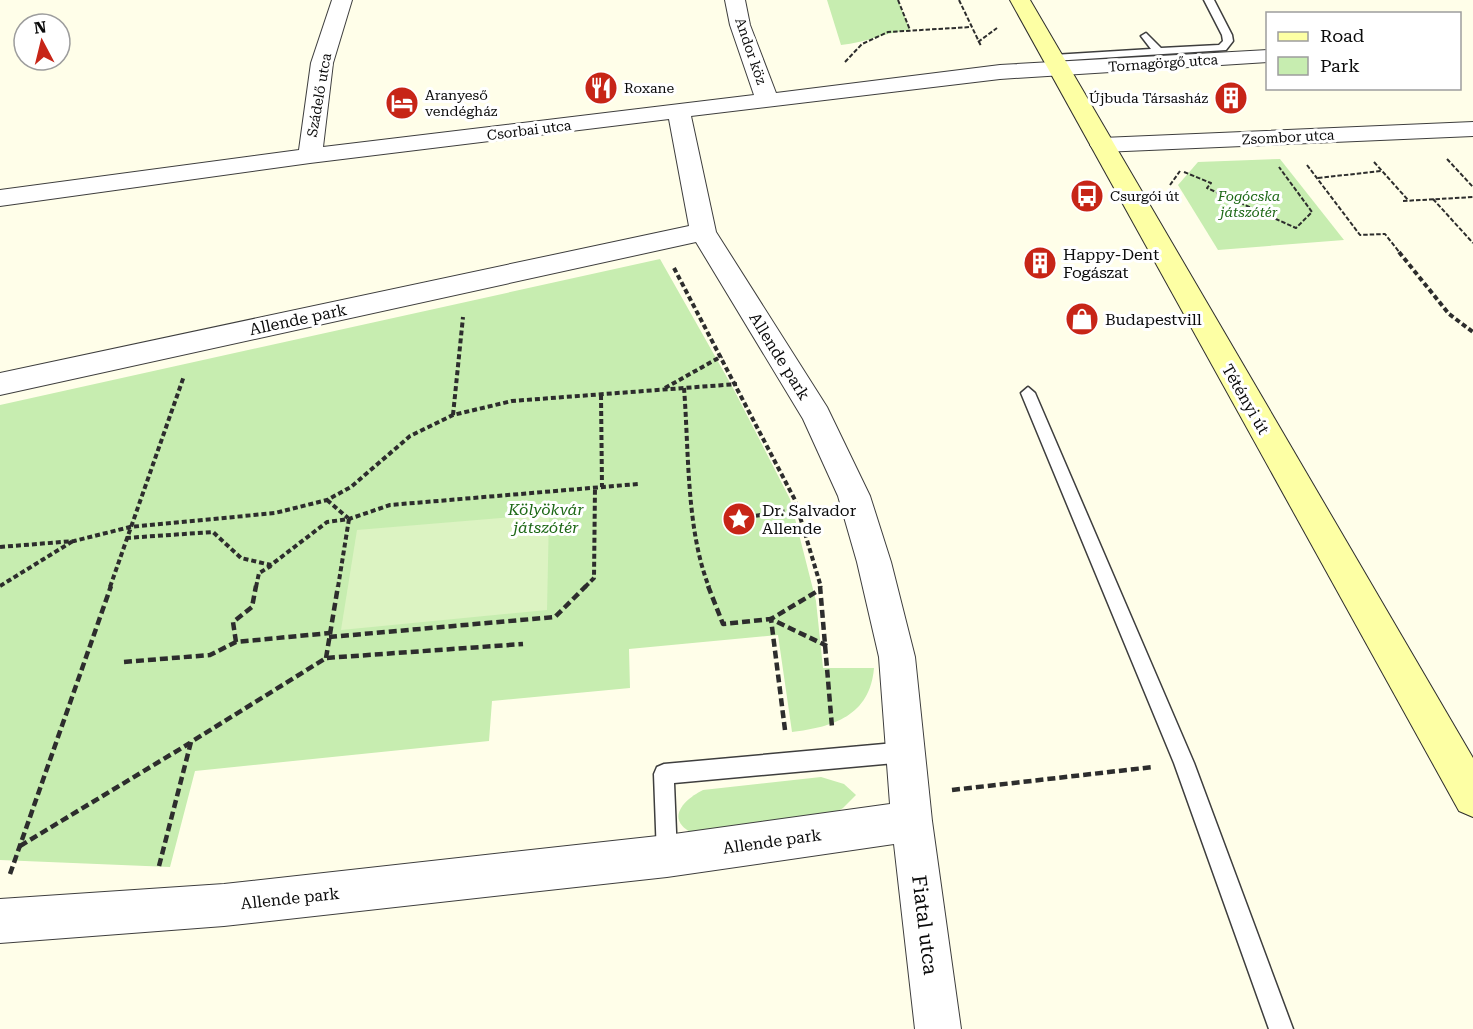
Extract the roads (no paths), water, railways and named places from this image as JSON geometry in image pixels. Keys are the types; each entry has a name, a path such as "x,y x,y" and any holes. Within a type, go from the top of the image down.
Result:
{"street":[{"name":"Szádelő utca","path":"310,156 322,63 342,0"},
{"name":"Andor köz","path":"735,0 740,25 768,102"},
{"name":"Tétényi út","path":"1020,0 1473,797"},
{"name":"Tornagörgő utca","path":"1056,64 1266,56"},
{"name":"Csorbai utca","path":"0,198 310,156 768,102 1056,64"},
{"name":"Allende park","path":"0,921 224,905 666,856 911,808 897,657 874,562 854,496 816,415 703,232 679,112"},
{"path":"1449,129 1473,155"},
{"name":"Zsombor utca","path":"1102,146 1473,129"},
{"name":"Allende park","path":"0,384 703,232"},
{"name":"Fiatal utca","path":"911,808 938,1029"}],"lane":[{"path":"1056,64 1159,53 1216,50 1227,45 1227,35 1209,0"},
{"path":"1146,36 1159,53"},
{"path":"1028,393 1184,763 1281,1029"},
{"path":"666,856 664,774 906,752"}],"place":[{"name":"Roxane","path":"601,88"},
{"name":"Újbuda Társasház","path":"1231,98"},
{"name":"Aranyeső vendégház","path":"402,103"},
{"name":"Csurgói út","path":"1087,196"},
{"name":"Happy-Dent Fogászat","path":"1040,263"},
{"name":"Budapestvill","path":"1082,319"},
{"name":"Dr. Salvador Allende","path":"739,519"}],"park label":[{"name":"Fogócska játszótér","path":"1249,204"},
{"name":"Kölyökvár játszótér","path":"546,518"}]}
